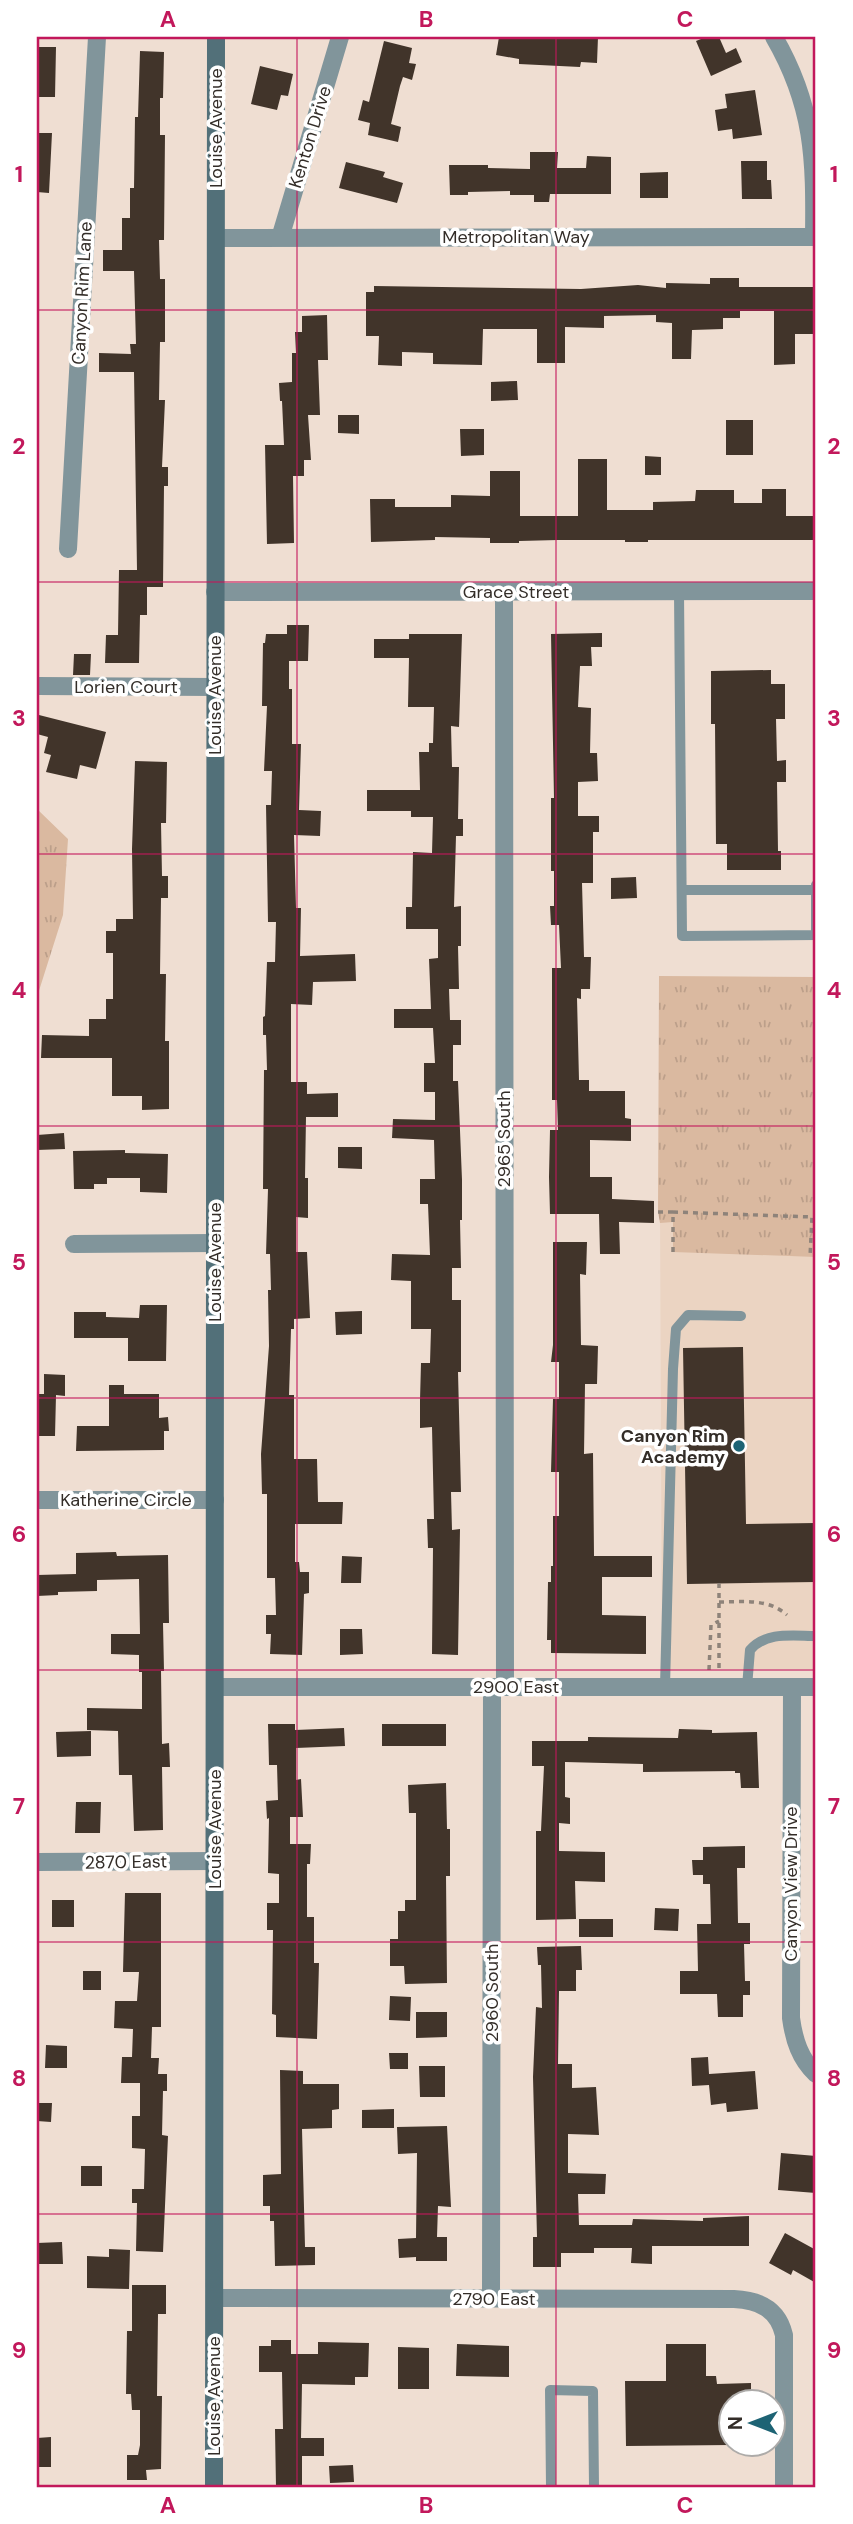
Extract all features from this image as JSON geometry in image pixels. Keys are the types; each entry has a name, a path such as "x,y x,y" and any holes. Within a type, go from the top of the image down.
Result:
{"street":[{"name":"Canyon Rim Lane","path":"68,549 97,37"},
{"name":"Louise Avenue","path":"214,2487 216,37"},
{"name":"Kenton Drive","path":"280,238 340,37"},
{"path":"774,37 802,97 811,136 815,237"},
{"name":"Metropolitan Way","path":"216,238 815,237"},
{"name":"Grace Street","path":"215,592 816,592"},
{"name":"2965 South","path":"498,1687 504,592"},
{"name":"Lorien Court","path":"37,687 215,687"},
{"path":"74,1244 215,1244"},
{"name":"Katherine Circle","path":"37,1500 215,1500"},
{"name":"2900 East","path":"215,1687 816,1687"},
{"name":"2960 South","path":"491,2299 498,1687"},
{"name":"Canyon View Drive","path":"792,1687 791,2018 802,2058 816,2074"},
{"name":"2870 East","path":"37,1862 215,1861"},
{"name":"2790 East","path":"215,2298 734,2299 755,2302 771,2310 784,2334 784,2487"}],"lane":[{"path":"680,592 682,936 816,935 816,888 682,890"},
{"path":"665,1687 669,1487 676,1329 688,1315 741,1316"},
{"path":"747,1687 750,1650 761,1640 778,1636 816,1636"},
{"path":"551,2487 550,2390 593,2391 594,2487"}],"path":[{"path":"658,1212 812,1217 810,1257"},
{"path":"673,1212 673,1252"},
{"path":"719,1583 719,1670"},
{"path":"719,1602 761,1602 774,1605 787,1615"},
{"path":"709,1670 710,1625 719,1620"}],"shaded area":[{"name":"Canyon Rim Academy","path":"659,976 816,977 816,1669 662,1669"}],"green space":[{"path":"37,809 68,839 63,915 37,997"},
{"path":"659,976 816,977 816,1257 673,1252 673,1222 660,1223 658,1212"}],"building":[{"path":"499,37 598,37 597,63 581,62 580,67 519,64 519,59 496,55"},
{"path":"706,37 719,37 726,53 736,48 742,62 711,76 696,41"},
{"path":"384,41 412,48 409,63 416,64 412,80 403,77 391,124 401,127 398,142 368,135 370,123 358,120 363,100 369,102"},
{"path":"37,47 56,47 55,97 37,97"},
{"path":"140,51 164,52 160,135 165,135 164,240 159,240 160,279 165,279 165,342 160,342 159,400 165,400 162,467 168,467 168,486 164,486 163,587 147,587 147,615 140,615 139,663 105,663 106,635 118,635 119,570 137,570 134,372 99,372 99,353 131,354 130,344 136,344 134,271 103,271 103,250 122,250 122,218 130,218 130,188 134,188 135,117 138,117"},
{"path":"260,66 293,74 288,96 281,95 277,110 251,104"},
{"path":"755,90 762,135 733,139 732,129 718,131 715,110 727,108 725,94"},
{"path":"37,133 52,133 49,193 37,192"},
{"path":"530,152 558,152 557,168 586,168 587,156 611,157 611,194 550,194 549,202 534,202 534,195 510,195 510,191 450,195 449,165 530,169"},
{"path":"741,161 767,161 767,180 771,180 772,199 742,199"},
{"path":"346,162 385,172 383,177 403,183 397,203 339,188"},
{"path":"668,172 668,198 640,198 640,173"},
{"path":"710,278 739,278 739,287 816,287 816,334 795,334 795,364 774,365 774,311 740,311 740,318 723,318 723,329 692,330 691,359 672,359 672,323 656,322 656,315 604,316 604,328 565,327 565,363 537,363 537,329 483,329 482,365 433,364 433,353 402,352 402,366 378,365 379,336 366,336 366,292 374,292 374,286 581,289 638,285 666,288 666,283 710,284"},
{"path":"327,315 328,360 318,360 320,415 308,415 311,460 304,460 304,476 293,476 294,543 267,544 265,445 284,445 279,383 292,382 292,353 296,353 295,332 302,332 302,316"},
{"path":"517,381 518,400 491,401 491,382"},
{"path":"338,415 359,415 359,434 338,433"},
{"path":"726,420 753,420 753,455 726,455"},
{"path":"460,429 484,429 484,455 461,456"},
{"path":"645,456 661,457 661,475 645,475"},
{"path":"578,459 607,459 607,510 653,510 653,502 695,501 696,490 734,490 734,503 762,503 762,489 786,489 786,516 816,516 816,540 558,540 490,543 490,538 435,537 435,540 371,542 370,499 395,499 395,507 451,507 451,495 490,496 490,471 520,471 520,516 578,516"},
{"path":"287,625 309,625 308,661 289,661 292,744 301,744 299,810 321,811 320,836 294,835 296,908 301,908 300,956 355,954 356,981 313,982 312,1005 291,1004 291,1082 307,1082 307,1094 338,1093 338,1117 306,1117 305,1178 308,1178 308,1218 296,1217 296,1252 307,1252 310,1318 294,1319 294,1329 291,1329 289,1395 294,1395 294,1459 317,1459 318,1502 343,1502 342,1524 295,1524 295,1562 299,1562 300,1572 309,1572 309,1593 304,1594 302,1655 270,1654 271,1634 266,1634 266,1615 276,1615 275,1578 267,1578 267,1494 262,1494 261,1454 269,1346 268,1290 271,1290 270,1254 266,1254 268,1189 263,1189 264,1070 267,1070 263,1017 267,962 275,962 276,922 268,922 266,805 271,805 272,771 264,771 267,706 262,706 263,643 266,634 287,634"},
{"path":"602,633 602,647 591,647 592,666 580,666 578,707 591,708 590,753 597,753 598,781 578,782 578,816 599,816 599,832 593,832 593,883 582,883 584,957 591,957 590,989 581,989 581,999 577,998 579,1080 589,1080 589,1091 625,1091 625,1118 631,1119 631,1141 590,1140 590,1177 612,1177 612,1199 654,1201 654,1223 619,1222 620,1254 600,1254 599,1214 550,1214 550,1130 558,1130 557,1100 552,1100 552,968 561,968 559,925 551,925 550,906 554,906 554,871 551,871 551,798 554,798 551,634"},
{"path":"409,634 462,634 459,727 451,726 452,767 459,767 458,819 463,819 463,836 456,836 454,907 461,906 461,946 458,946 459,989 449,989 450,1020 461,1020 461,1045 453,1045 453,1081 458,1081 462,1180 461,1268 452,1268 452,1300 461,1300 461,1372 458,1372 461,1492 451,1492 452,1530 460,1529 458,1655 432,1654 433,1548 428,1548 427,1519 434,1519 432,1427 420,1428 421,1363 430,1363 431,1329 411,1329 411,1281 391,1280 392,1254 430,1255 428,1204 420,1204 420,1179 435,1179 434,1140 392,1138 393,1119 435,1120 435,1092 424,1092 424,1063 435,1063 433,1028 394,1028 394,1009 431,1009 429,959 438,958 438,929 406,929 406,907 412,907 413,852 432,853 433,817 411,817 411,811 367,811 367,790 420,790 419,752 429,752 429,743 433,743 434,707 408,707 409,658 374,658 374,639 409,639"},
{"path":"74,654 91,654 90,675 73,675"},
{"path":"771,670 771,684 785,684 785,719 776,719 777,761 786,760 786,782 777,782 778,851 781,851 781,870 727,870 727,844 716,844 715,724 711,724 711,671"},
{"path":"39,715 106,732 96,769 80,765 77,779 46,772 51,755 44,753 48,737 37,734"},
{"path":"135,761 167,762 166,823 161,823 162,876 168,876 168,898 161,898 160,974 166,974 165,1041 169,1041 169,1109 142,1110 142,1096 112,1096 112,1058 41,1058 42,1035 89,1036 89,1019 106,1019 106,999 113,999 113,953 106,953 106,931 116,931 116,919 133,919"},
{"path":"636,877 637,898 611,899 611,878"},
{"path":"64,1133 65,1149 37,1150 37,1135"},
{"path":"338,1147 362,1147 362,1169 338,1168"},
{"path":"125,1150 125,1153 168,1154 167,1193 140,1192 140,1178 107,1178 107,1184 94,1184 94,1189 74,1189 73,1151"},
{"path":"553,1242 587,1242 586,1275 580,1274 581,1345 598,1346 597,1384 585,1384 584,1454 593,1453 594,1556 652,1556 652,1577 602,1577 602,1615 646,1616 646,1654 551,1653 551,1640 547,1640 548,1582 551,1582 553,1566 553,1516 559,1516 559,1472 551,1472 553,1399 559,1399 559,1362 551,1362"},
{"path":"140,1305 167,1305 166,1361 128,1361 128,1338 74,1338 74,1312 106,1312 106,1317 139,1318"},
{"path":"362,1311 362,1334 336,1335 335,1312"},
{"name":"Canyon Rim Academy","path":"743,1347 746,1524 816,1523 816,1582 687,1584 683,1348"},
{"path":"44,1374 65,1375 65,1396 56,1395 55,1436 37,1436 37,1394 44,1394"},
{"path":"109,1385 124,1385 124,1394 159,1394 159,1418 168,1417 169,1431 164,1431 164,1450 76,1451 77,1426 109,1426"},
{"path":"116,1552 117,1556 168,1555 169,1623 163,1623 164,1671 161,1671 162,1744 169,1743 170,1767 162,1767 163,1830 134,1831 132,1775 119,1775 118,1731 87,1730 87,1708 142,1709 139,1655 111,1654 111,1634 140,1634 139,1579 97,1580 97,1591 58,1592 58,1595 37,1596 37,1575 76,1574 76,1553"},
{"path":"342,1556 362,1557 361,1583 341,1583"},
{"path":"340,1629 362,1629 363,1654 340,1655"},
{"path":"268,1724 295,1724 295,1730 344,1728 345,1746 296,1748 296,1780 301,1779 303,1817 290,1817 290,1844 311,1844 310,1864 307,1864 307,1917 314,1917 314,1963 319,1963 317,2039 276,2037 276,2015 272,2014 273,1930 267,1930 267,1903 279,1903 279,1874 268,1873 269,1818 267,1819 266,1801 278,1800 277,1765 269,1765"},
{"path":"382,1724 446,1724 446,1746 382,1746"},
{"path":"679,1729 712,1730 712,1733 757,1732 759,1788 741,1788 740,1773 735,1771 643,1772 643,1764 565,1762 565,1797 570,1798 570,1824 559,1823 559,1851 605,1852 605,1882 575,1881 576,1919 536,1920 536,1831 541,1831 544,1766 532,1766 532,1741 588,1741 588,1737 678,1738"},
{"path":"91,1731 91,1756 57,1757 56,1732"},
{"path":"446,1783 447,1829 450,1829 450,1876 446,1876 447,1983 405,1984 404,1966 390,1966 390,1939 398,1939 398,1911 405,1911 405,1900 416,1900 416,1813 409,1813 408,1785"},
{"path":"76,1802 101,1802 100,1833 75,1833"},
{"path":"745,1846 745,1868 737,1868 738,1923 750,1923 750,1944 744,1944 745,1981 750,1981 750,1995 743,1995 743,2017 718,2017 717,1994 680,1994 680,1971 698,1971 697,1924 711,1924 710,1884 703,1884 703,1875 693,1875 692,1860 703,1860 703,1847"},
{"path":"125,1893 161,1893 161,2027 152,2027 151,2058 159,2058 158,2074 167,2074 167,2091 163,2091 162,2135 168,2136 163,2252 136,2251 137,2203 132,2203 132,2189 144,2189 145,2149 132,2148 132,2116 140,2116 140,2083 121,2083 122,2057 132,2057 133,2029 114,2028 115,2001 137,2001 139,1972 123,1972"},
{"path":"52,1900 74,1900 74,1927 52,1927"},
{"path":"655,1908 679,1909 678,1931 654,1930"},
{"path":"579,1919 613,1919 613,1937 579,1937"},
{"path":"581,1946 582,1970 576,1970 576,1991 559,1991 558,2064 572,2064 572,2088 596,2087 599,2135 568,2134 568,2173 606,2174 605,2194 578,2194 579,2225 632,2225 633,2219 703,2221 703,2218 749,2216 749,2246 652,2246 652,2264 631,2263 632,2248 594,2248 594,2253 561,2253 561,2267 533,2267 533,2237 537,2237 533,2077 536,2007 542,2008 541,1965 538,1965 537,1947"},
{"path":"83,1971 101,1971 101,1990 83,1990"},
{"path":"390,1996 411,1997 410,2021 389,2020"},
{"path":"416,2012 447,2012 447,2037 416,2038"},
{"path":"46,2045 67,2046 67,2068 45,2068"},
{"path":"389,2053 408,2053 408,2069 390,2069"},
{"path":"708,2057 709,2074 755,2071 758,2109 727,2112 726,2103 711,2105 709,2085 692,2086 691,2058"},
{"path":"419,2066 445,2066 445,2097 420,2097"},
{"path":"280,2070 303,2071 303,2084 339,2084 339,2109 332,2110 332,2128 302,2129 305,2247 315,2247 315,2265 275,2266 274,2221 270,2221 270,2206 263,2206 263,2175 281,2174"},
{"path":"37,2103 52,2103 51,2122 37,2121"},
{"path":"394,2109 394,2128 362,2128 362,2110"},
{"path":"447,2126 451,2207 438,2206 437,2237 447,2237 447,2261 399,2258 398,2239 416,2238 417,2153 398,2154 397,2127"},
{"path":"781,2153 816,2156 816,2193 778,2190"},
{"path":"81,2166 102,2166 102,2186 81,2186"},
{"path":"785,2233 816,2250 816,2283 793,2270 791,2275 769,2263"},
{"path":"62,2242 63,2264 37,2264 37,2243"},
{"path":"109,2249 130,2250 129,2289 87,2288 87,2256 109,2257"},
{"path":"132,2285 166,2285 166,2314 158,2314 157,2396 162,2396 161,2469 146,2470 147,2480 127,2480 127,2455 138,2455 140,2445 140,2410 132,2410 131,2394 126,2394 127,2331 132,2331"},
{"path":"271,2340 291,2340 291,2354 318,2354 318,2342 369,2343 368,2377 355,2377 355,2385 302,2384 301,2438 324,2438 324,2456 302,2456 302,2487 276,2487 275,2429 283,2429 282,2372 259,2372 259,2346 271,2346"},
{"path":"457,2344 509,2346 509,2377 456,2376"},
{"path":"666,2344 706,2344 706,2376 716,2376 717,2384 751,2383 751,2388 716,2388 716,2445 626,2446 625,2381 666,2381"},
{"path":"398,2347 429,2348 429,2389 398,2389"},
{"path":"51,2437 51,2467 37,2467 37,2438"},
{"path":"353,2465 354,2482 330,2483 329,2466"}],"place":[{"name":"Canyon Rim Academy","path":"739,1446"}]}
